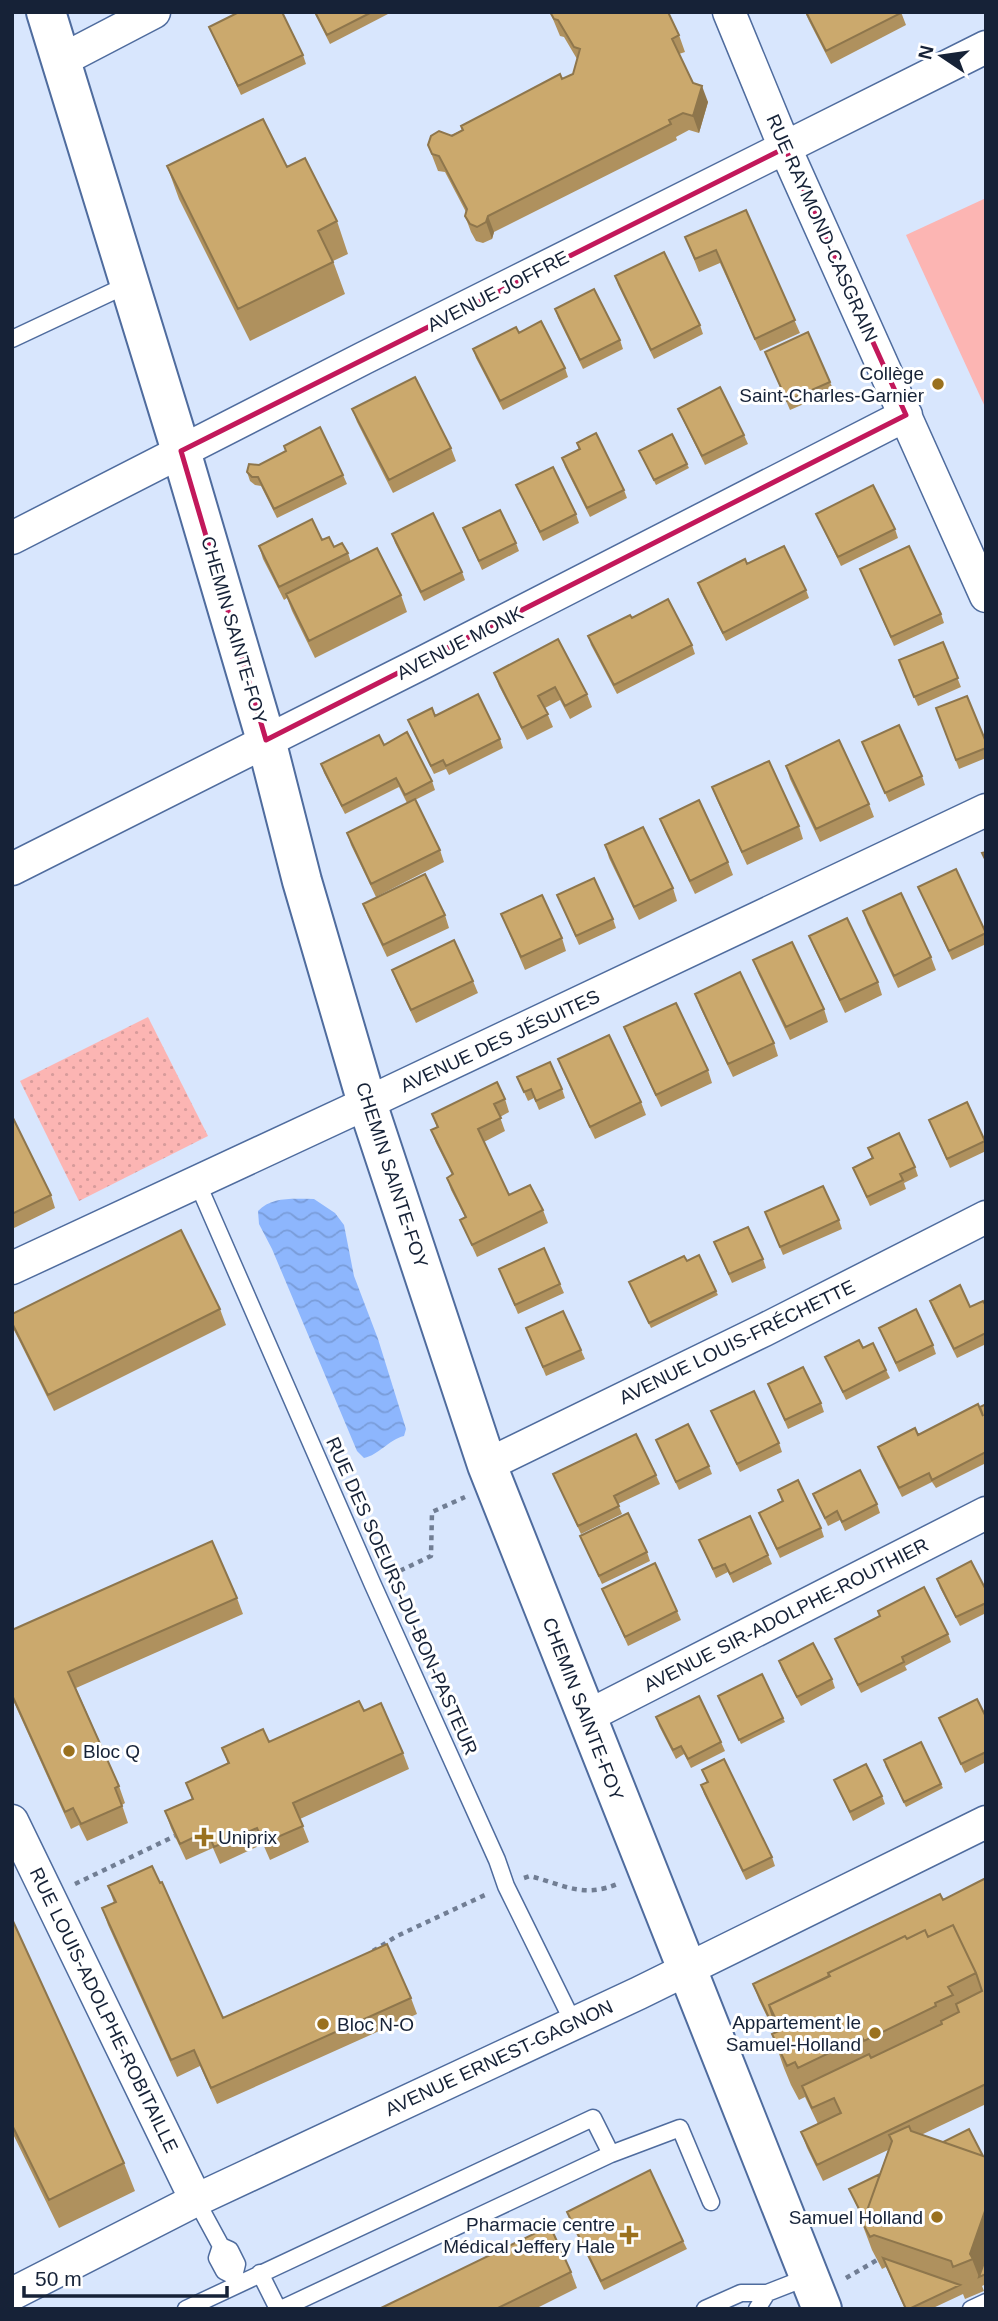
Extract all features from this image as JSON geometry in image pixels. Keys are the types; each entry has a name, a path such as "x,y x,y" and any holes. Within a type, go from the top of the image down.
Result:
{"main road":[{"name":"CHEMIN SAINTE-FOY","path":"46,12 181,451 266,740 302,881 477,1480 586,1717 815,2293"}],"street":[{"path":"62,60 155,12"},
{"name":"RUE RAYMOND-CASGRAIN","path":"729,12 785,148 986,596"},
{"name":"AVENUE JOFFRE","path":"12,538 986,47"},
{"name":"AVENUE MONK","path":"12,869 906,415"},
{"name":"AVENUE DES JÉSUITES","path":"12,1268 367,1104 986,810"},
{"name":"AVENUE LOUIS-FRÉCHETTE","path":"477,1480 986,1217"},
{"name":"AVENUE SIR-ADOLPHE-ROUTHIER","path":"586,1717 986,1513"},
{"name":"RUE LOUIS-ADOLPHE-ROBITAILLE","path":"12,1821 197,2200"},
{"name":"AVENUE ERNEST-GAGNON","path":"12,2294 197,2200 688,1970 986,1822"}],"lane":[{"path":"12,339 129,284"},
{"name":"RUE DES SOEURS-DU-BON-PASTEUR","path":"197,1182 373,1585 497,1860 506,1886 574,2024"},
{"path":"186,2309 237,2280 260,2273 593,2118 611,2154"},
{"path":"260,2273 280,2309 611,2154 680,2128 711,2202"},
{"path":"197,2200 221,2246 217,2258 224,2271 237,2280"},
{"path":"705,2309 741,2293 815,2293"},
{"path":"757,2309 767,2293"},
{"path":"971,2309 986,2302"}],"path":[{"path":"373,1585 431,1556 432,1512 477,1480"},
{"path":"91,1876 174,1836"},
{"path":"365,1956 397,1936 530,1876 572,1890 591,1890 612,1886 646,1871"},
{"path":"846,2278 877,2260"}],"highlighted area":[{"path":"785,148 906,415 266,740 181,451"}],"shaded area":[{"path":"986,198 986,409 906,235"},
{"path":"148,1017 208,1136 79,1201 20,1081"}],"water":[{"path":"284,1199 314,1199 335,1213 344,1225 354,1276 378,1339 406,1429 404,1436 364,1458 357,1451 259,1224 258,1211 270,1203"}],"building":[{"path":"239,12 282,12 303,55 238,86 209,27"},
{"path":"315,12 372,12 327,35"},
{"path":"550,12 668,12 679,35 672,39 693,83 702,86 693,116 683,113 669,120 671,124 488,216 486,222 477,227 470,224 465,216 467,209 439,156 432,154 428,145 431,136 439,131 452,136 463,130 461,126 560,74 562,79 573,74 580,49 574,47"},
{"path":"806,12 901,12 901,13 826,51"},
{"path":"263,119 287,167 305,158 337,221 318,231 333,262 238,309 167,166"},
{"path":"746,210 795,320 755,339 716,250 695,259 685,237"},
{"path":"664,252 700,325 651,350 615,276"},
{"path":"594,289 620,340 580,360 555,309"},
{"path":"541,321 565,368 500,401 473,349 516,327 519,333"},
{"path":"808,332 830,382 787,401 765,352"},
{"path":"415,377 451,448 389,480 352,409"},
{"path":"720,387 744,435 702,456 678,409"},
{"path":"320,427 343,475 274,509 258,477 252,477 247,472 249,464 259,465 286,451 284,446"},
{"path":"596,433 624,490 587,508 562,458 580,449 577,443"},
{"path":"672,434 687,464 654,480 639,451"},
{"path":"553,467 576,514 540,532 516,485"},
{"path":"873,485 895,529 838,557 816,514"},
{"path":"500,510 516,543 479,561 463,528"},
{"path":"433,513 462,572 421,592 392,534"},
{"path":"312,519 322,540 329,537 334,547 342,543 348,553 279,587 259,546"},
{"path":"784,546 806,590 723,633 698,583 745,559 747,564"},
{"path":"909,546 941,614 891,637 860,569"},
{"path":"377,548 401,595 309,641 286,594"},
{"path":"668,599 692,645 614,685 588,636 630,615 632,618"},
{"path":"558,639 587,694 565,706 555,687 538,696 548,714 522,728 494,673"},
{"path":"943,642 958,678 914,697 899,660"},
{"path":"478,694 500,739 446,766 443,760 431,766 408,720 432,708 435,716"},
{"path":"967,696 986,748 956,760 936,708"},
{"path":"899,725 922,776 885,793 862,742"},
{"path":"407,732 432,781 405,795 396,778 342,806 321,764 379,735 384,745"},
{"path":"839,740 869,804 816,829 786,766"},
{"path":"769,761 799,826 742,852 712,787"},
{"path":"415,799 440,850 371,884 347,833"},
{"path":"699,800 728,862 690,881 660,819"},
{"path":"643,827 673,888 634,907 605,845"},
{"path":"956,869 986,933 949,951 918,887"},
{"path":"425,874 445,915 383,945 363,904"},
{"path":"594,878 613,919 576,936 557,895"},
{"path":"901,893 931,957 894,976 863,911"},
{"path":"542,895 562,938 521,957 501,914"},
{"path":"847,918 878,982 840,1000 809,936"},
{"path":"454,940 473,981 411,1010 392,970"},
{"path":"792,942 824,1009 786,1027 753,960"},
{"path":"740,972 774,1043 728,1064 695,994"},
{"path":"676,1003 708,1070 656,1095 624,1027"},
{"path":"609,1035 641,1102 590,1127 558,1059"},
{"path":"550,1062 562,1089 536,1101 531,1089 524,1092 517,1077"},
{"path":"497,1082 505,1099 494,1104 501,1118 478,1129 509,1195 530,1185 543,1210 472,1245 460,1220 466,1217 447,1178 453,1174 431,1130 438,1127 432,1114"},
{"path":"967,1102 985,1141 947,1159 929,1120"},
{"path":"12,1116 51,1195 12,1214"},
{"path":"899,1133 915,1167 900,1174 903,1180 867,1197 853,1168 873,1158 868,1148"},
{"path":"823,1186 839,1220 780,1247 765,1212"},
{"path":"748,1227 763,1259 729,1274 714,1242"},
{"path":"181,1230 220,1309 48,1395 12,1323 12,1314"},
{"path":"544,1248 560,1284 515,1305 499,1269"},
{"path":"699,1255 716,1291 649,1323 629,1282 684,1256 687,1261"},
{"path":"960,1285 970,1307 983,1301 986,1306 986,1333 954,1349 930,1301"},
{"path":"916,1309 933,1345 896,1363 879,1328"},
{"path":"563,1311 581,1350 543,1367 526,1328"},
{"path":"859,1340 863,1348 873,1343 886,1370 843,1392 825,1357"},
{"path":"803,1367 821,1403 785,1420 768,1384"},
{"path":"754,1391 779,1443 737,1464 711,1411"},
{"path":"978,1404 983,1416 980,1407 986,1404 986,1452 932,1480 929,1473 899,1488 878,1447 915,1428 918,1435"},
{"path":"688,1424 709,1466 676,1482 656,1440"},
{"path":"636,1434 656,1475 614,1496 619,1506 578,1526 553,1474"},
{"path":"860,1470 877,1504 842,1522 837,1511 825,1518 813,1494"},
{"path":"798,1480 821,1528 777,1549 759,1513 783,1501 778,1490"},
{"path":"628,1513 647,1552 599,1576 580,1536"},
{"path":"750,1516 768,1555 730,1574 725,1564 713,1569 699,1540"},
{"name":"Bloc Q","path":"212,1541 237,1598 68,1672 119,1786 115,1788 122,1806 81,1824 73,1808 65,1812 12,1695 12,1630"},
{"path":"971,1561 986,1590 986,1603 956,1617 937,1579"},
{"path":"655,1563 677,1611 625,1637 602,1589"},
{"path":"924,1587 948,1634 902,1657 904,1662 858,1685 835,1639 880,1616 878,1611"},
{"path":"813,1643 832,1679 797,1697 779,1661"},
{"path":"762,1674 783,1718 739,1740 718,1696"},
{"path":"699,1696 721,1742 688,1759 681,1746 673,1750 656,1717"},
{"path":"977,1699 986,1717 986,1752 961,1764 939,1718"},
{"path":"359,1701 364,1711 381,1703 403,1753 293,1803 303,1826 264,1843 257,1828 214,1847 207,1831 180,1844 165,1811 193,1799 186,1783 229,1763 222,1748 263,1729 269,1742"},
{"path":"921,1742 941,1784 904,1802 884,1760"},
{"path":"724,1759 772,1857 743,1871 701,1785 708,1782 702,1770"},
{"path":"866,1764 882,1796 850,1812 834,1780"},
{"path":"152,1866 160,1883 162,1882 223,2018 387,1944 411,1998 211,2088 194,2050 171,2060 102,1908 116,1902 108,1886"},
{"path":"986,1878 986,2084 817,2165 801,2132 841,2113 834,2098 812,2108 802,2086 869,2054 871,2058 942,2024 941,2021 959,2012 956,2004 982,1991 976,1973 953,1925 928,1937 925,1930 907,1939 905,1936 769,2005 775,2023 772,2024 753,1984 940,1894 943,1900"},
{"path":"12,1919 124,2163 49,2200 12,2125"},
{"path":"953,1925 976,1973 948,1987 953,1995 864,2041 862,2037 798,2068 795,2062 787,2066 772,2034 781,2030 769,2005 905,1936 907,1939 925,1930 928,1937"},
{"name":"Samuel Holland","path":"909,2126 911,2131 986,2157 986,2208 970,2254 973,2259 953,2267 951,2261 874,2235 870,2237 860,2218 865,2216 892,2141 889,2135"},
{"path":"969,2129 983,2156 943,2142"},
{"name":"Pharmacie centre Médical Jeffery Hale","path":"650,2170 683,2241 601,2281 567,2212"},
{"path":"880,2174 865,2216 863,2217 849,2189"},
{"path":"550,2226 571,2272 496,2309 379,2309"},
{"path":"986,2257 986,2274 979,2277"},
{"path":"883,2258 960,2285 906,2309"}],"place":[{"name":"Collège Saint-Charles-Garnier","path":"938,384"},
{"name":"Bloc Q","path":"69,1751"},
{"name":"Uniprix","path":"204,1837"},
{"name":"Bloc N-O","path":"323,2024"},
{"name":"Appartement le Samuel-Holland","path":"875,2033"},
{"name":"Samuel Holland","path":"937,2217"},
{"name":"Pharmacie centre Médical Jeffery Hale","path":"629,2235"}]}
